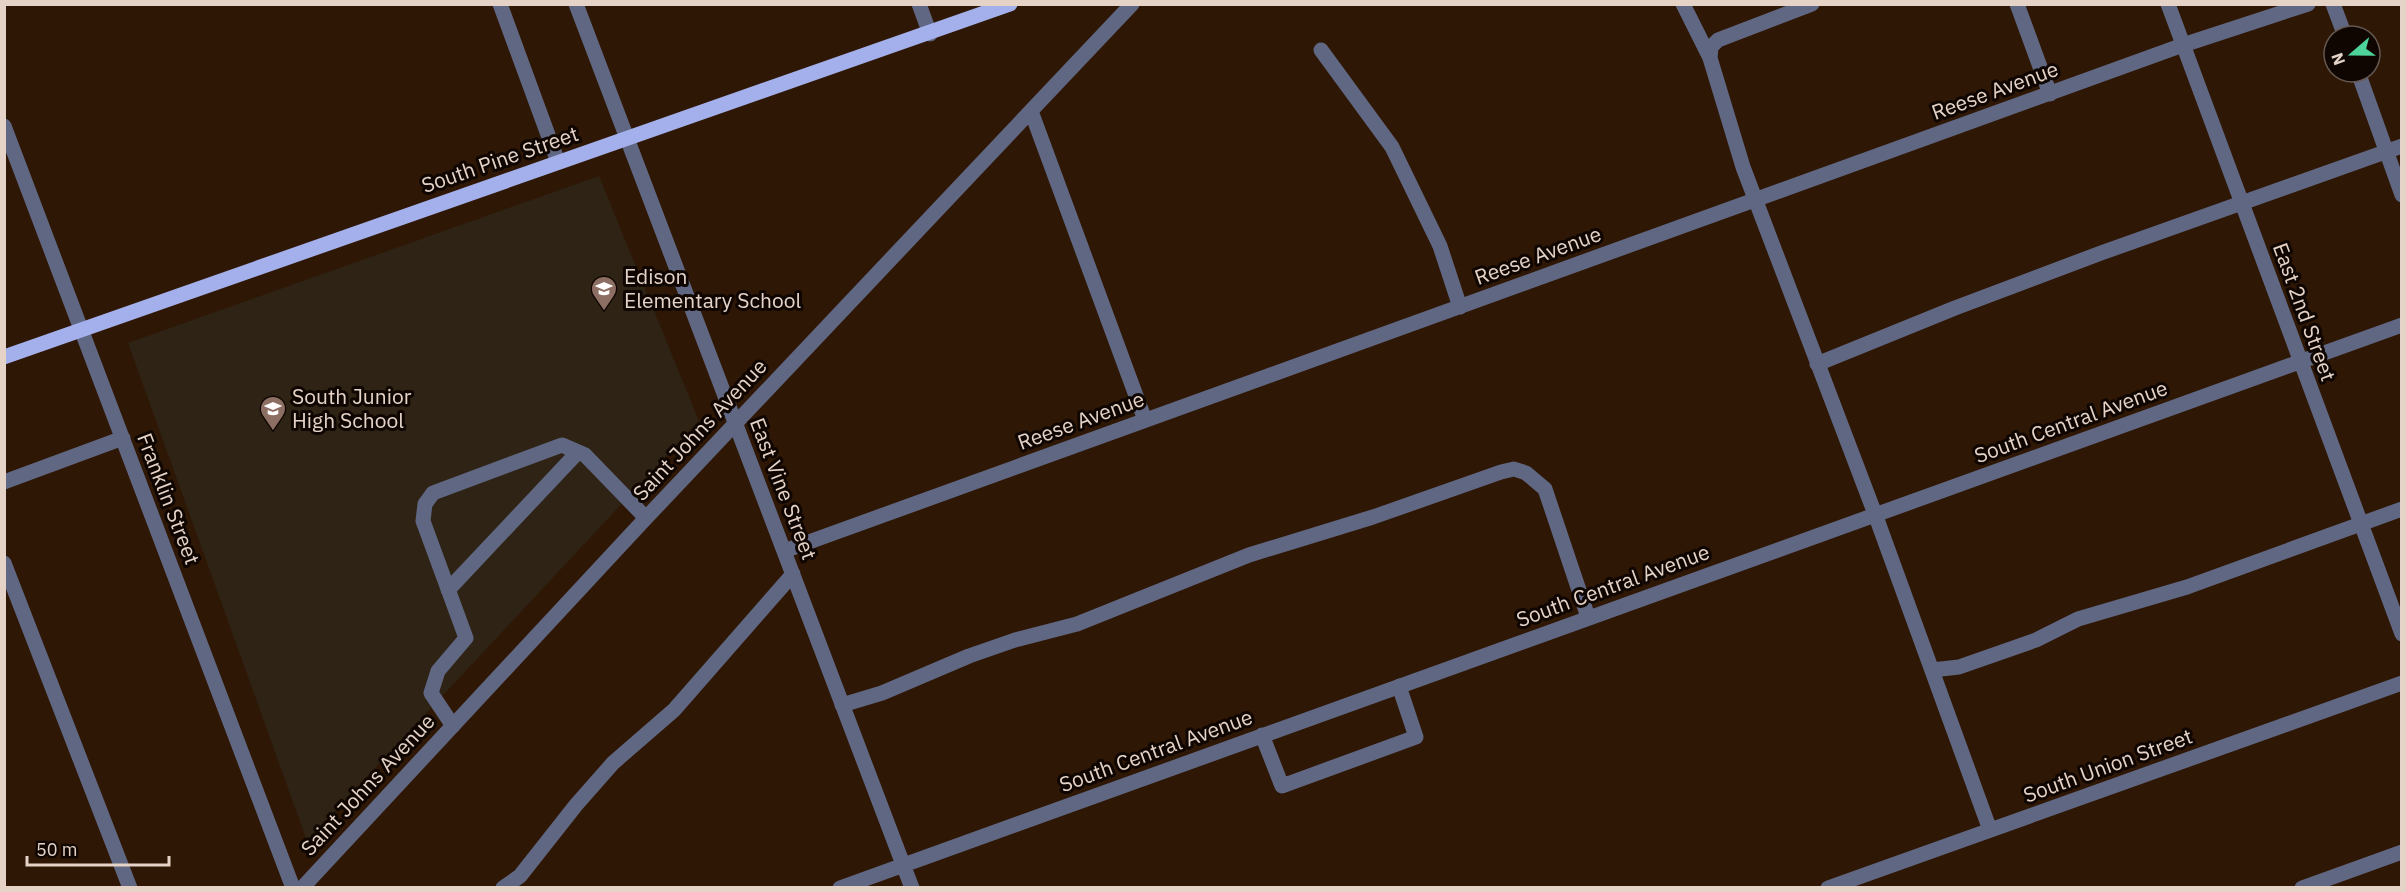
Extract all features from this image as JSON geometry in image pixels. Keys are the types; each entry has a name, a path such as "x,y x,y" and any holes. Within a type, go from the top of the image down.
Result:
{"main road":[{"name":"South Pine Street","path":"4,357 930,34 1010,4"}],"street":[{"path":"500,4 558,162"},
{"name":"East Vine Street","path":"576,4 912,888"},
{"path":"919,4 930,34"},
{"name":"Saint Johns Avenue","path":"302,888 645,518 1132,4"},
{"path":"1683,4 1710,58 1755,200 1875,514 1990,830"},
{"path":"1710,58 1711,47 1718,40 1812,4"},
{"path":"2017,4 2050,93"},
{"name":"East 2nd Street","path":"2168,4 2402,633"},
{"name":"Reese Avenue","path":"784,551 2183,45 2308,4"},
{"path":"2333,4 2340,24"},
{"path":"1321,50 1392,147 1440,246 1460,306"},
{"path":"2362,84 2402,195"},
{"path":"1031,111 1145,420"},
{"name":"Franklin Street","path":"4,126 293,888"},
{"path":"1817,364 1954,308 2402,146"},
{"name":"South Central Avenue","path":"840,888 2402,325"},
{"path":"4,482 123,438"},
{"path":"453,726 431,693 438,671 466,638 423,521 425,504 433,493 562,445 581,453 645,518"},
{"path":"448,590 581,453"},
{"path":"842,705 882,693 969,656 1015,640 1077,624 1249,555 1373,517 1501,472 1514,470 1526,473 1545,489 1588,617"},
{"path":"1932,670 1959,667 2036,640 2078,619 2187,587 2402,509"},
{"path":"4,564 130,888"},
{"path":"502,888 520,876 614,763 674,710 793,574"},
{"name":"South Union Street","path":"1828,888 2402,683"},
{"path":"1262,735 1282,786 1416,737 1399,686"},
{"path":"2302,888 2402,852"}],"shaded area":[{"path":"599,176 699,421 307,841 128,343"}],"place":[{"name":"Edison Elementary School","path":"604,312"},
{"name":"South Junior High School","path":"273,432"}]}
